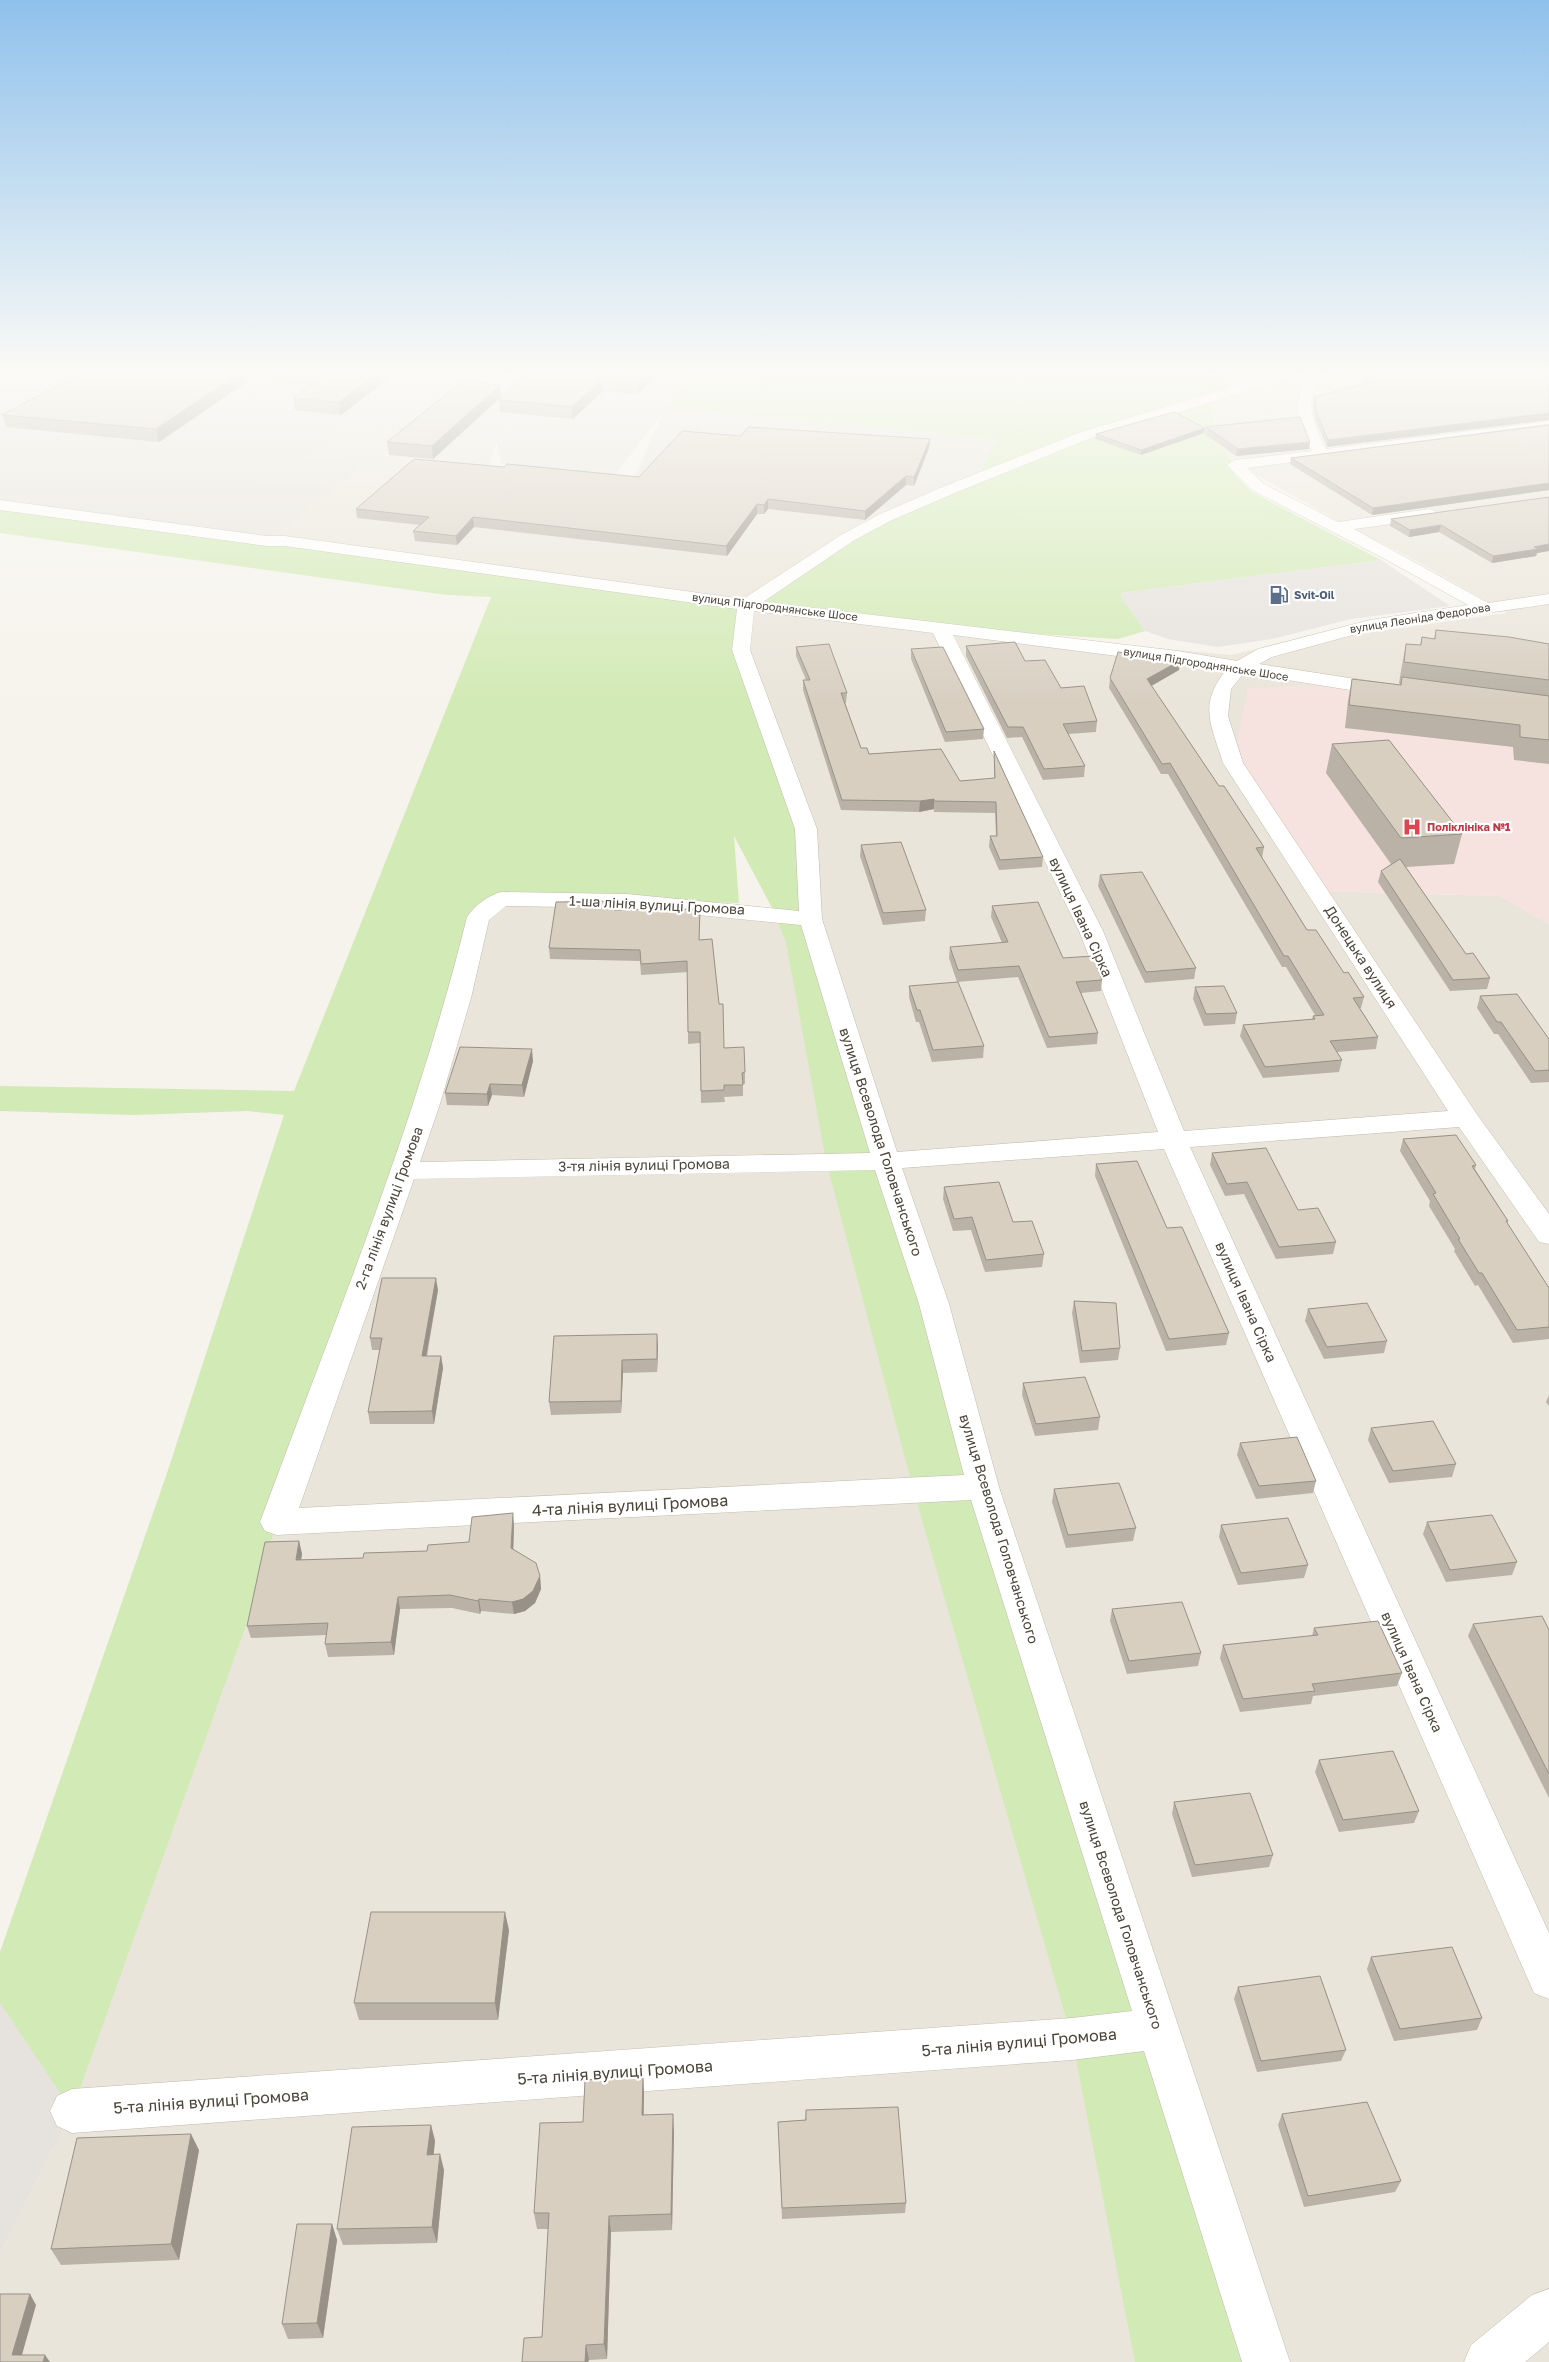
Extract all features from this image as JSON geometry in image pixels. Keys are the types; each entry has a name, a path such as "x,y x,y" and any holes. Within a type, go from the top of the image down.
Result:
{"street":[{"path":"746,605 847,538 884,518 965,483"},
{"path":"1254,483 1484,608"},
{"name":"вулиця Підгороднянське Шосе","path":"0,505 285,541 746,605 1178,657 1238,668 1401,692"},
{"path":"1336,526 1442,512"},
{"name":"вулиця Леоніда Федорова","path":"1238,668 1265,653 1331,633 1370,624 1549,599"},
{"name":"вулиця Всеволода Головчанського","path":"746,605 741,650 806,829 811,919 886,1161 934,1304 982,1487 1266,2362"},
{"name":"вулиця Івана Сірка","path":"940,628 1091,931 1174,1140 1549,1979"},
{"name":"Донецька вулиця","path":"1238,668 1222,688 1218,716 1232,763 1466,1118 1549,1235"},
{"name":"1-ша лінія вулиці Громова","path":"501,899 627,900 811,919"},
{"name":"2-га лінія вулиці Громова","path":"277,1522 426,1107 459,998 478,917 501,899"},
{"name":"3-тя лінія вулиці Громова","path":"402,1171 886,1161 1466,1118"},
{"name":"4-та лінія вулиці Громова","path":"277,1522 982,1487"},
{"name":"5-та лінія вулиці Громова","path":"72,2111 1072,2039 1158,2029"},
{"path":"1488,2362 1549,2312"}],"shaded area":[{"path":"0,483 339,483 267,541 0,504"},
{"path":"339,483 661,483 902,510 940,628 1231,655 1261,648 1507,613 1409,557 1338,521 1271,483 1549,483 1549,711 1318,891 1500,896 1549,924 1549,2362 0,2362 0,2253 72,2111 0,2003 0,1952 478,917 501,899 811,919 741,650 267,541"},
{"path":"680,483 966,483 902,510"},
{"path":"1381,560 1450,606 1351,619 1272,639 1218,647 1168,639 1145,631 1122,598 1121,593"},
{"name":"Поліклініка №1","path":"1344,684 1549,711 1549,924 1500,896 1318,891 1233,763 1248,688"},
{"path":"0,2003 72,2111 0,2253"}],"green space":[{"path":"967,483 1243,483 1252,492 1381,560 1121,593 1122,598 1145,631 1118,639 940,628 747,605 741,650 806,829 811,919 1266,2362 1135,2362 1072,2039 914,1492 826,1161 786,942 772,908 734,836 739,903 501,899 478,917 277,1522 249,1617 72,2111 0,2003 0,1952 167,1473 284,1115 248,1111 133,1115 0,1111 0,1086 294,1091 491,597 446,595 0,533 0,505 746,605 847,538"}],"building":[{"path":"386,483 898,483 865,511 768,499 764,505 757,504 726,546 473,517 456,536 413,531 429,517 356,509"},
{"path":"1332,483 1547,483 1373,508"},
{"path":"1549,497 1549,544 1534,547 1538,549 1493,556 1441,525 1410,530 1391,519"},
{"path":"1436,630 1509,637 1549,644 1549,680 1404,662 1406,644 1421,645 1422,637 1435,639"},
{"path":"1015,642 1025,661 1045,660 1061,688 1084,686 1097,721 1063,724 1085,766 1044,769 1023,727 1008,727 966,646"},
{"path":"829,644 847,693 841,693 861,748 867,748 869,754 941,749 960,781 995,778 994,751 1043,857 1000,860 990,836 997,836 996,802 934,801 934,799 920,801 842,800 803,680 810,680 796,647"},
{"path":"943,647 984,729 946,732 911,649"},
{"path":"1118,652 1181,660 1147,679 1219,786 1224,786 1264,847 1256,848 1307,930 1316,930 1344,973 1348,972 1364,997 1353,998 1378,1037 1330,1041 1342,1060 1265,1067 1243,1025 1315,1019 1313,1016 1324,1015 1288,956 1284,956 1170,763 1162,764 1110,678"},
{"path":"1402,677 1549,696 1549,740 1520,737 1520,725 1349,705 1352,679 1401,685"},
{"path":"1389,740 1462,834 1401,838 1332,744"},
{"path":"901,842 926,910 883,913 861,845"},
{"path":"1400,859 1466,954 1473,953 1490,978 1453,980 1381,871"},
{"path":"1142,872 1196,968 1146,972 1100,875"},
{"path":"614,901 614,910 700,909 699,940 712,939 719,1004 723,1004 724,1048 744,1047 745,1072 742,1073 743,1085 724,1085 724,1090 701,1091 700,1032 688,1032 687,961 641,964 640,950 549,948 556,902"},
{"path":"1038,902 1063,958 1093,956 1102,980 1076,982 1098,1033 1049,1037 1019,966 958,970 950,947 1008,942 992,906"},
{"path":"958,982 984,1046 933,1050 920,1010 917,1010 909,986"},
{"path":"1224,986 1237,1013 1206,1014 1195,987"},
{"path":"1517,994 1549,1039 1549,1070 1535,1071 1501,1022 1497,1022 1480,996"},
{"path":"460,1047 532,1049 522,1085 490,1084 487,1094 445,1093"},
{"path":"1456,1135 1476,1165 1472,1166 1549,1288 1549,1327 1517,1330 1482,1273 1479,1273 1458,1239 1460,1239 1433,1194 1436,1193 1403,1139"},
{"path":"1266,1148 1298,1210 1318,1208 1336,1242 1279,1247 1247,1182 1227,1184 1212,1153"},
{"path":"1137,1161 1167,1228 1182,1227 1229,1333 1169,1339 1096,1164"},
{"path":"999,1182 1013,1222 1032,1221 1044,1254 986,1260 972,1217 954,1219 944,1187"},
{"path":"382,1278 436,1278 422,1356 441,1356 432,1411 368,1412 382,1338 370,1338"},
{"path":"1074,1301 1116,1303 1120,1348 1082,1351"},
{"path":"1367,1303 1387,1341 1327,1347 1308,1309"},
{"path":"657,1334 657,1359 622,1360 621,1401 549,1402 554,1336"},
{"path":"1085,1377 1100,1417 1036,1424 1023,1383"},
{"path":"1433,1421 1456,1464 1393,1471 1371,1428"},
{"path":"1297,1437 1316,1481 1259,1486 1240,1443"},
{"path":"1119,1483 1136,1528 1068,1535 1054,1489"},
{"path":"513,1513 511,1548 536,1563 540,1576 533,1591 523,1599 512,1602 479,1599 478,1601 450,1595 398,1597 391,1642 325,1644 328,1623 247,1626 265,1542 299,1541 296,1560 363,1558 364,1553 427,1551 428,1545 469,1542 472,1517"},
{"path":"1492,1515 1517,1562 1450,1570 1427,1522"},
{"path":"1288,1518 1308,1565 1241,1573 1221,1525"},
{"path":"1182,1602 1201,1653 1129,1661 1112,1609"},
{"path":"1542,1616 1549,1630 1549,1774 1473,1624"},
{"path":"1378,1621 1402,1673 1312,1684 1315,1691 1243,1699 1223,1645 1318,1635 1314,1628"},
{"path":"1393,1751 1419,1811 1343,1820 1319,1760"},
{"path":"1250,1793 1273,1855 1195,1865 1174,1802"},
{"path":"371,1912 505,1912 495,2003 354,2003"},
{"path":"1452,1947 1482,2018 1400,2029 1371,1957"},
{"path":"1320,1976 1346,2050 1261,2061 1238,1987"},
{"path":"643,2076 642,2115 673,2114 671,2214 609,2216 604,2344 586,2345 585,2362 522,2362 524,2338 542,2337 549,2213 534,2213 540,2123 583,2122 585,2080"},
{"path":"1367,2102 1401,2181 1308,2196 1282,2114"},
{"path":"898,2107 906,2203 782,2208 778,2122 806,2120 806,2110"},
{"path":"431,2125 427,2155 440,2154 432,2227 337,2229 352,2127"},
{"path":"191,2134 171,2244 51,2249 77,2138"},
{"path":"297,2224 332,2224 317,2323 282,2324"},
{"path":"0,2294 30,2294 12,2355 45,2355 43,2362 0,2362"}],"place":[{"name":"Svit-Oil","path":"1279,595"},
{"name":"Поліклініка №1","path":"1412,827"}]}
